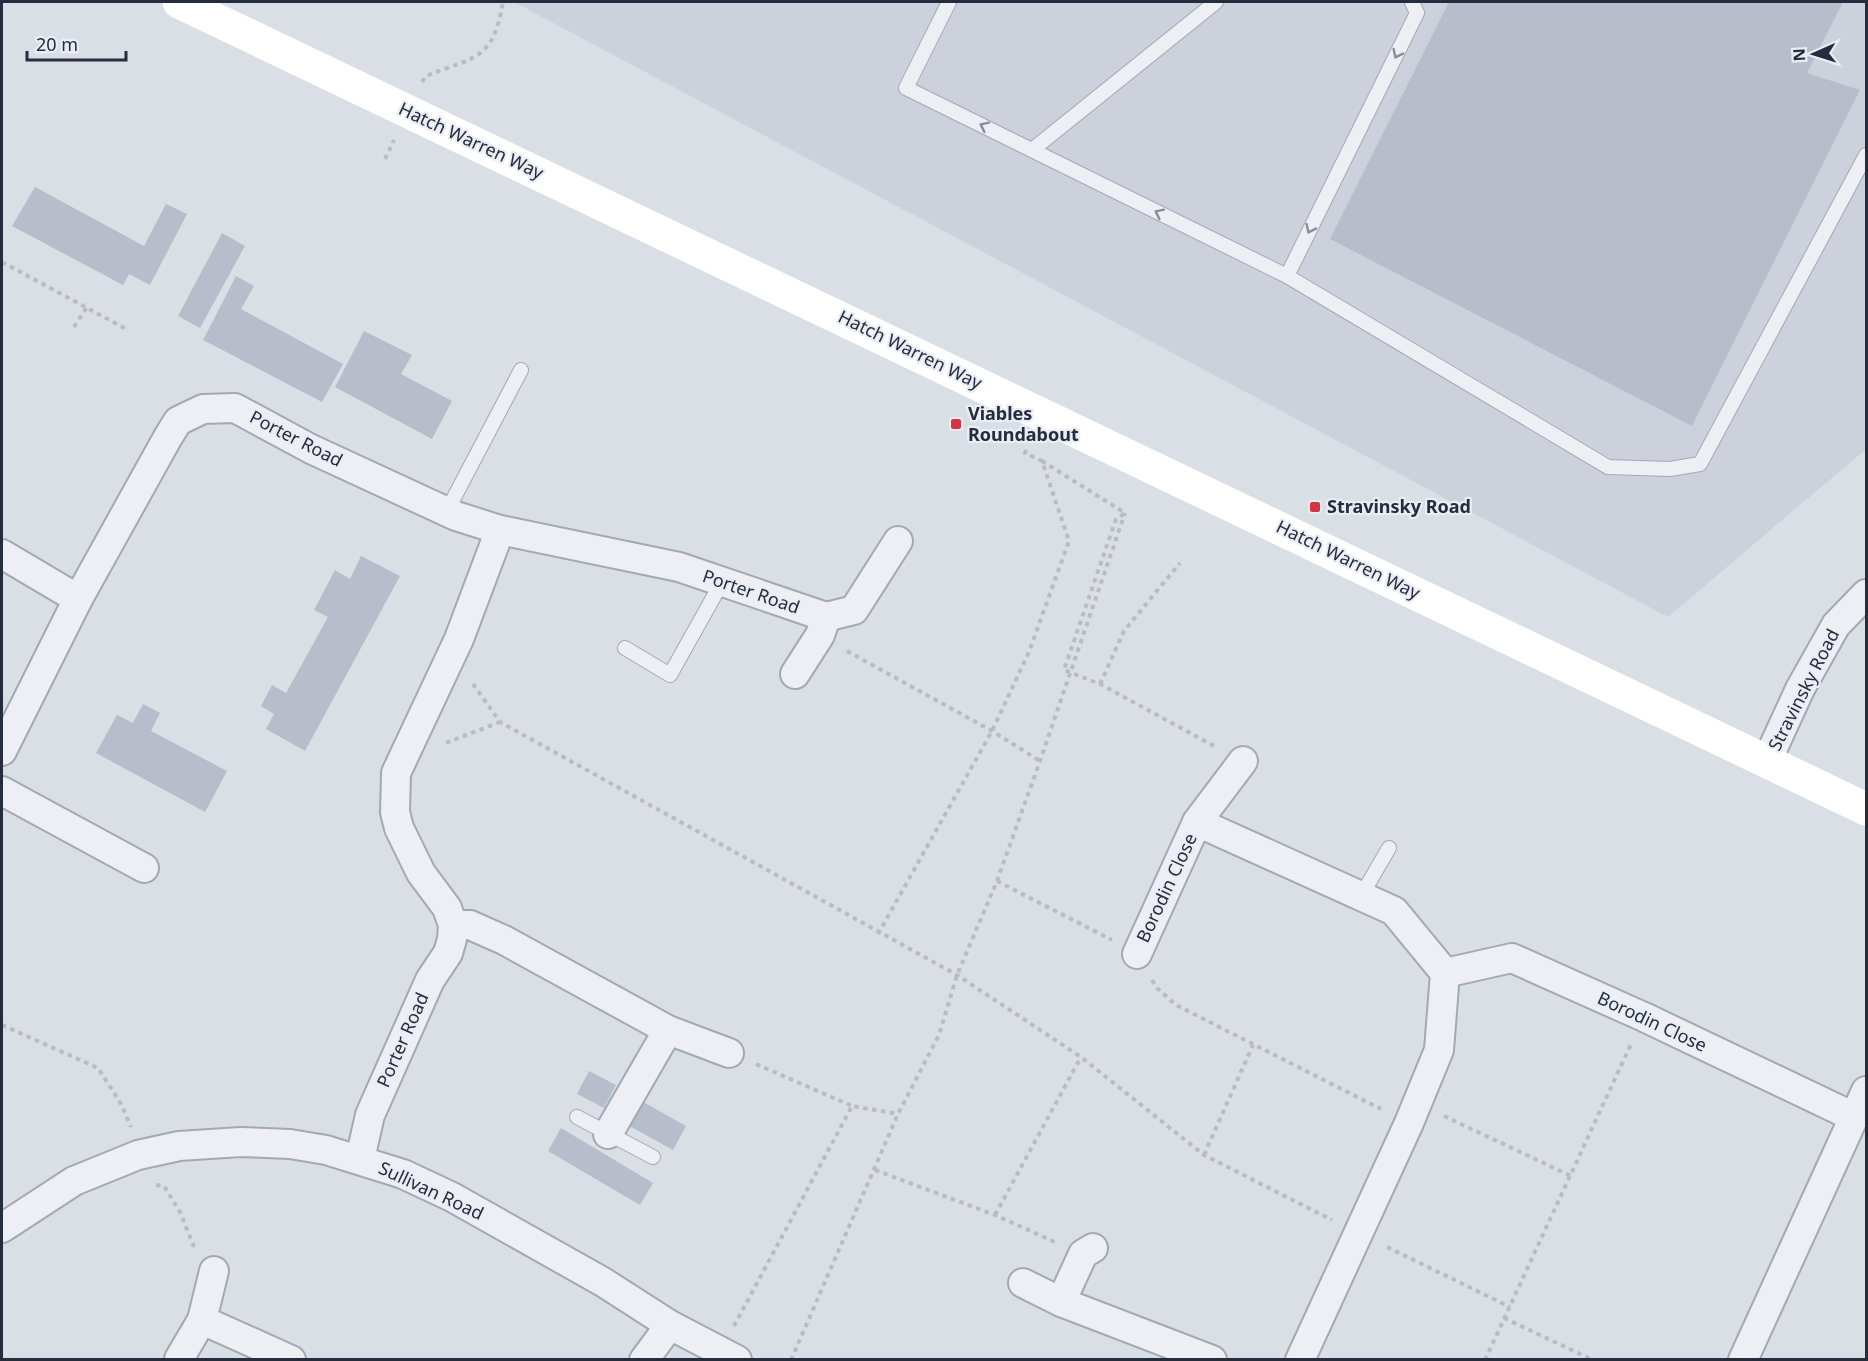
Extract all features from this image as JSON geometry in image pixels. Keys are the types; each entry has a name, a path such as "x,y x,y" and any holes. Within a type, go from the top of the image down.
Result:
{"street":[{"name":"Hatch Warren Way","path":"179,2 1866,809"},
{"name":"Porter Road","path":"2,751 78,599 178,421 203,409 236,408 311,449 447,512 500,530 679,567 722,582 823,626"},
{"path":"500,530 459,639 396,773 396,812 402,836 422,873 443,900 453,925 470,925 504,940 668,1030 729,1053"},
{"path":"795,674 823,626 854,610 898,541"},
{"path":"2,555 78,599"},
{"name":"Stravinsky Road","path":"1767,761 1800,689 1836,626 1866,594"},
{"name":"Borodin Close","path":"1137,954 1197,822 1243,761"},
{"path":"2,791 144,868"},
{"name":"Borodin Close","path":"1197,822 1394,911 1445,973 1512,958 1644,1017 1854,1117"},
{"name":"Porter Road","path":"360,1160 370,1115 430,980 448,953 453,925"},
{"path":"1300,1359 1413,1113 1439,1050 1445,973"},
{"path":"608,1134 668,1030"},
{"path":"1743,1359 1866,1090"},
{"name":"Sullivan Road","path":"2,1228 74,1181 138,1155 179,1146 241,1142 290,1144 360,1160 403,1174 452,1197 603,1282 670,1325 733,1348"},
{"path":"1062,1302 1088,1251"},
{"path":"179,1359 202,1320 214,1271"},
{"path":"1023,1282 1062,1302 1212,1359"},
{"path":"202,1320 291,1359"},
{"path":"644,1359 670,1325"}],"lane":[{"path":"949,2 906,88 1287,276 1608,467 1670,469 1700,464 1866,155"},
{"path":"1032,150 1216,2"},
{"path":"1287,276 1417,13 1412,2"},
{"path":"447,512 521,370"},
{"path":"625,648 670,675 722,582"},
{"path":"1361,896 1389,848"},
{"path":"577,1117 653,1157"}],"path":[{"path":"418,88 426,76 477,58 493,42 504,2"},
{"path":"2,262 128,330"},
{"path":"74,327 87,307"},
{"path":"791,1359 898,1114 939,1035 957,975 997,881 1125,513 1042,461 1025,453 1029,443"},
{"path":"878,934 992,731 1029,652 1069,541 1042,461"},
{"path":"1100,684 1124,631 1180,563"},
{"path":"823,626 1040,761"},
{"path":"1069,673 1100,684 1243,761"},
{"path":"472,683 500,722 878,934 957,975 1081,1057 1204,1155 1510,1306"},
{"path":"445,743 500,722"},
{"path":"997,881 1137,954 1157,988 1176,1005 1253,1045 1413,1113 1571,1176"},
{"path":"1485,1359 1644,1017"},
{"path":"2,1025 99,1068 120,1102 133,1131"},
{"path":"1204,1155 1253,1045"},
{"path":"729,1053 852,1106 898,1114"},
{"path":"995,1215 1081,1057"},
{"path":"733,1348 852,1106"},
{"path":"875,1170 1088,1251"},
{"path":"154,1185 164,1186 180,1212 199,1262 214,1271"},
{"path":"1504,1318 1593,1359"}],"shaded area":[{"path":"514,2 1866,2 1866,449 1668,617"}],"building":[{"path":"1449,2 1843,2 1807,73 1860,90 1692,426 1330,239"},
{"path":"35,187 144,246 166,204 187,214 150,285 129,274 123,285 12,226"},
{"path":"222,233 245,246 200,328 178,316"},
{"path":"236,276 254,286 241,309 343,364 322,402 203,340"},
{"path":"364,331 412,355 401,374 452,401 432,439 335,387"},
{"path":"361,556 400,576 305,751 266,729 274,714 261,706 272,685 286,693 328,617 314,610 335,570 350,579"},
{"path":"143,704 160,713 151,731 227,771 205,812 96,753 117,715 133,723"},
{"path":"589,1071 616,1085 604,1108 577,1094"},
{"path":"638,1099 686,1126 673,1150 624,1123"},
{"path":"561,1128 653,1183 640,1205 548,1151"}],"place":[{"name":"Viables Roundabout","path":"956,424"},
{"name":"Stravinsky Road","path":"1315,507"}]}
